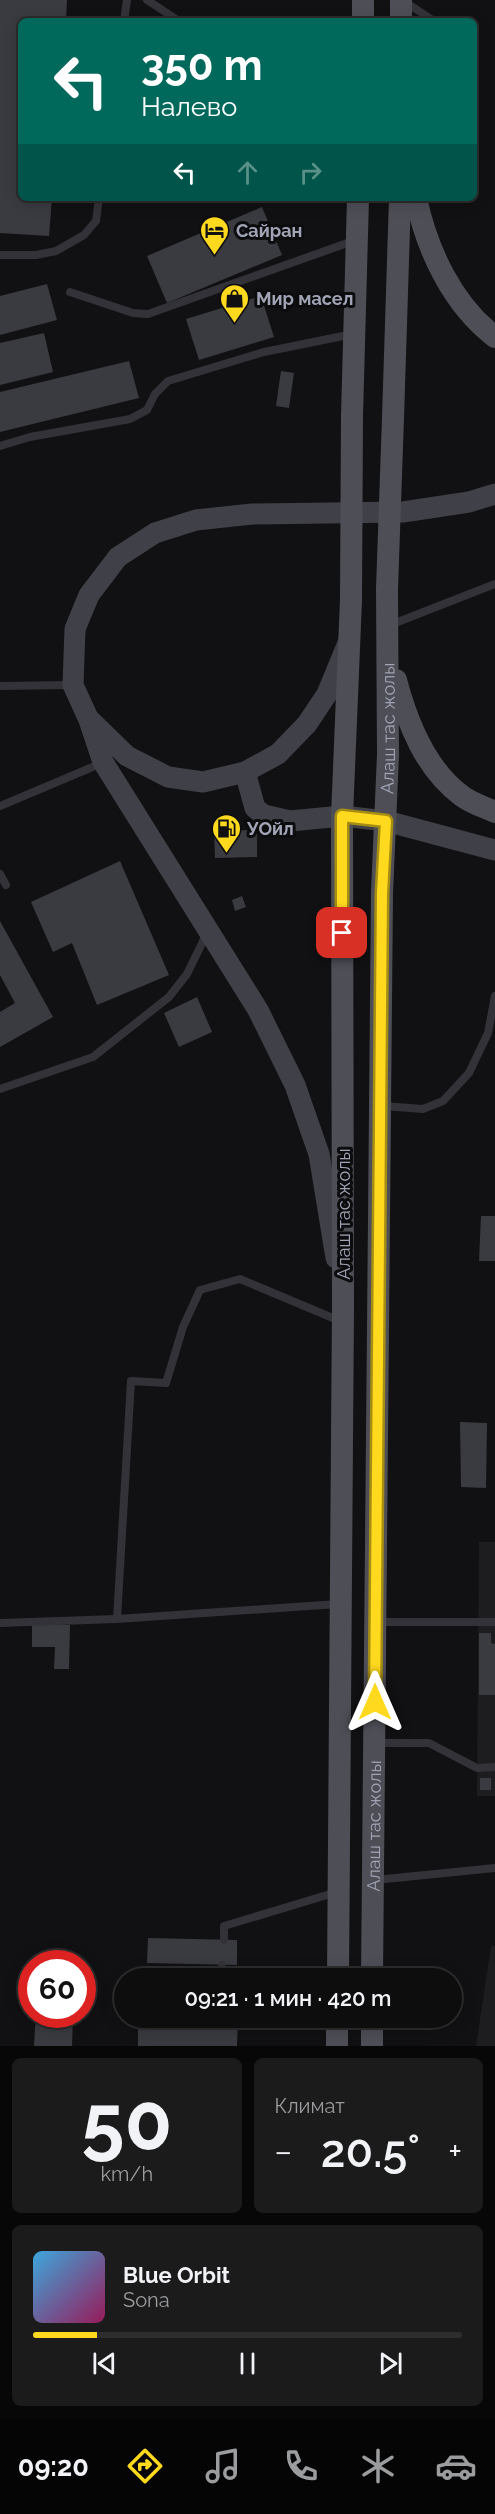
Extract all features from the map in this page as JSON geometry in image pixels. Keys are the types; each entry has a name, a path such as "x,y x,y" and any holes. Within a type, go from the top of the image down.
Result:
{"main road":[{"path":"363,0 363,18"},
{"path":"401,18 402,0"},
{"name":"Алаш тас жолы","path":"338,1968 343,1315 342,816 351,600 352,416 358,201"},
{"name":"Алаш тас жолы","path":"372,1968 382,1106 382,893 386,821 387,588 400,201"},
{"path":"417,201 422,226 447,284 484,329 495,338"},
{"path":"343,1315 320,1154 295,1085 258,1010 103,762 89,720 73,685 75,629 89,595 118,557 155,533 196,520 252,514 403,512 469,502 495,494"},
{"path":"89,720 127,756 168,777 203,782 245,772 278,754 307,724 327,694 348,643"},
{"path":"388,649 406,718 429,762 461,795 495,812"},
{"path":"245,772 255,808 264,815 290,821 342,816 386,821 495,850"},
{"path":"337,2046 338,2028"},
{"path":"372,2028 372,2046"}],"lane":[{"path":"124,18 127,0"},
{"path":"147,0 174,18"},
{"path":"402,0 429,18"},
{"path":"0,255 36,255 56,251 84,235 96,221 99,201"},
{"path":"70,292 134,313 148,314 357,239"},
{"path":"0,446 30,437 130,419 147,410 155,394 168,381 264,352 354,333"},
{"path":"388,626 495,584"},
{"path":"0,686 73,685"},
{"path":"0,806 103,762"},
{"path":"0,874 6,885"},
{"path":"0,1089 93,1058 169,997 187,974 208,932"},
{"path":"382,1106 423,1109 443,1101 469,1073 488,1034 495,996"},
{"path":"117,1618 131,1381 166,1383 183,1326 200,1290 240,1279 343,1315"},
{"path":"0,1623 339,1604"},
{"path":"375,1622 495,1622"},
{"path":"375,1743 429,1743 477,1768 495,1767"},
{"path":"373,1881 495,1868"},
{"path":"224,1940 224,1926 338,1892"}],"shaded area":[{"path":"479,1542 495,1542 495,1796 477,1796"},
{"path":"491,1946 495,1946 495,2046 476,2046"}],"building":[{"path":"0,0 67,0 66,18 18,18 18,201 52,201 49,236 0,233"},
{"name":"Сайран","path":"262,207 282,255 167,303 147,256"},
{"path":"47,284 57,320 0,335 0,296"},
{"path":"261,296 274,337 199,360 186,319"},
{"path":"44,333 53,372 0,385 0,343"},
{"path":"129,361 139,398 0,432 0,392"},
{"path":"281,371 294,373 289,408 276,406"},
{"path":"257,830 257,857 215,858 214,831"},
{"path":"120,861 169,975 97,1005 72,943 53,952 31,902"},
{"path":"242,896 246,907 235,911 232,900"},
{"path":"0,921 53,1017 0,1047 0,1012 15,1003 0,975"},
{"path":"197,997 212,1032 179,1047 164,1013"},
{"path":"481,1216 495,1216 495,1261 479,1261"},
{"path":"460,1422 487,1423 486,1488 461,1487"},
{"path":"32,1624 70,1625 69,1669 54,1669 55,1647 32,1647"},
{"path":"479,1633 491,1633 491,1643 495,1644 495,1695 479,1695"},
{"path":"480,1778 491,1778 491,1790 480,1790"},
{"path":"148,1938 237,1940 237,1965 147,1963"},
{"path":"35,2028 73,2028 72,2046 34,2046"},
{"path":"138,2028 238,2028 237,2046 138,2046"}],"place":[{"name":"Сайран","path":"215,256"},
{"name":"Мир масел","path":"235,324"},
{"name":"УОйл","path":"226,854"}],"route":[{"path":"342,933 342,816 386,821 382,893 382,1106 375,1702"}]}
